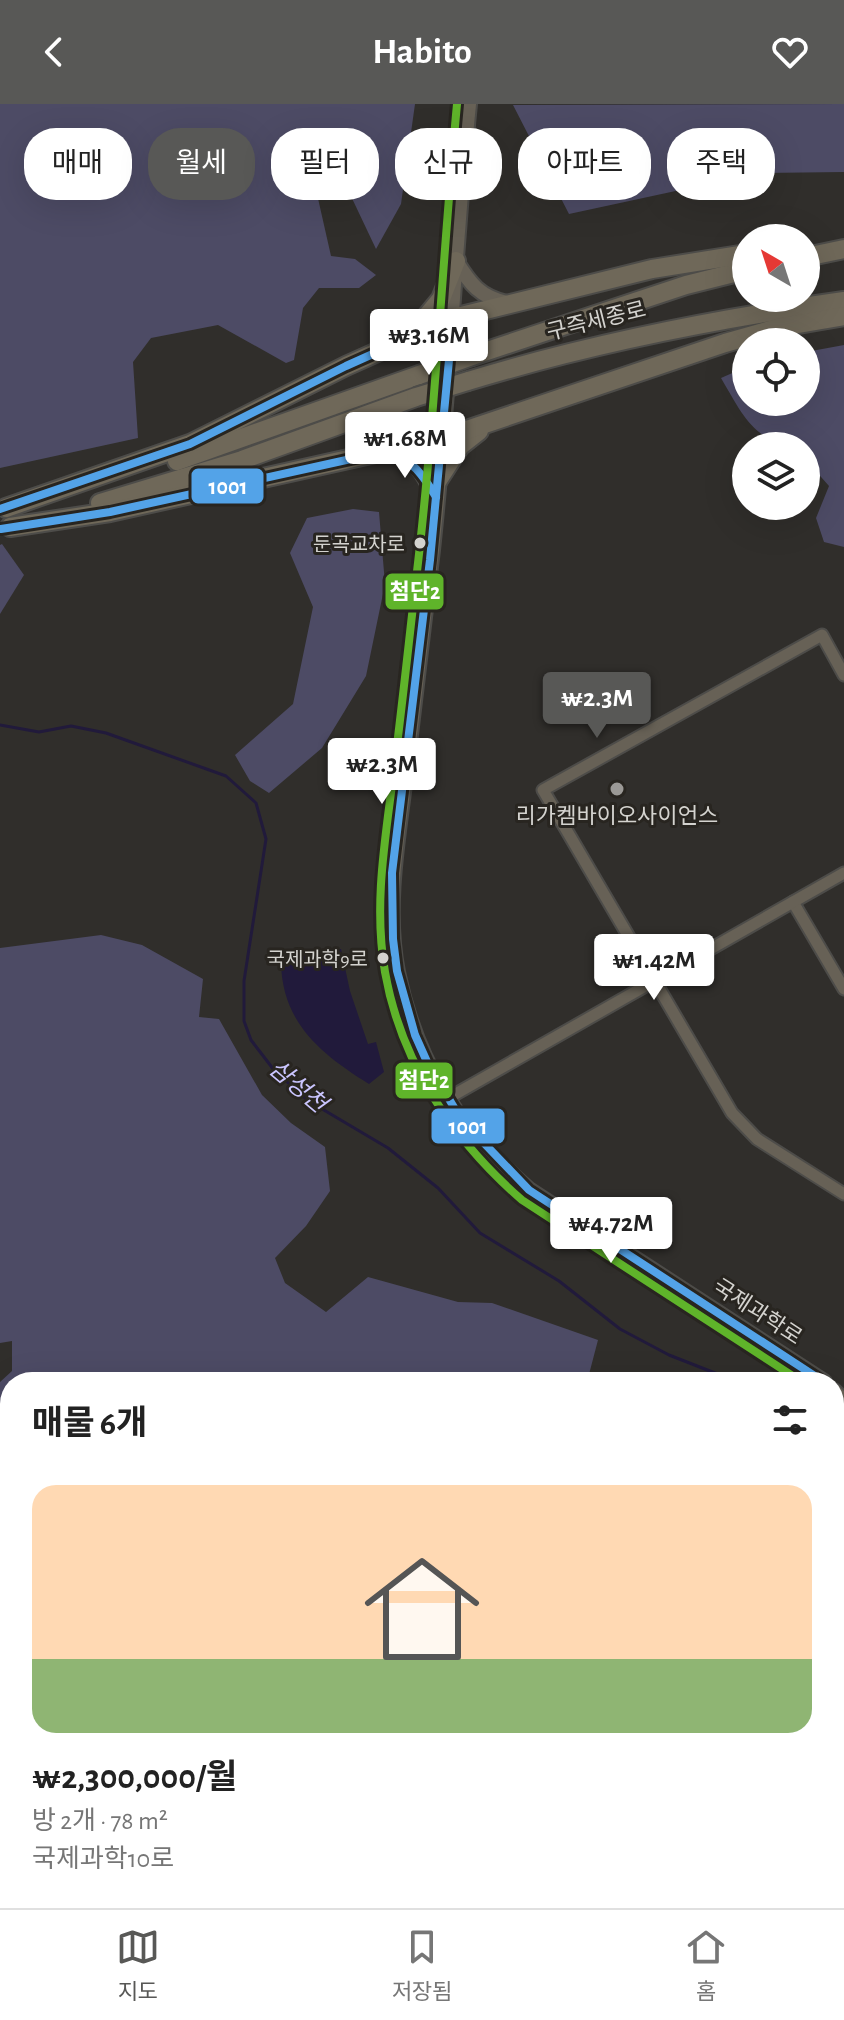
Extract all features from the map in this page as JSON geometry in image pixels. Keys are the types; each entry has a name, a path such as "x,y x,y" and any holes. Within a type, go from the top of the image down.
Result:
{"highway":[{"path":"820,246 844,246"},
{"path":"820,253 844,246"},
{"path":"3,508 190,444 407,337 453,318 652,269 732,256"},
{"path":"407,337 432,313 456,261"},
{"name":"구즉세종로","path":"3,508 101,485 240,441 472,356 686,285 732,274"},
{"name":"구즉세종로","path":"5,528 242,460 416,397 570,350 666,328 844,301"},
{"path":"5,528 110,512 443,438 725,343 781,327 844,316"},
{"path":"437,488 460,446 495,420"}],"street":[{"name":"국제과학로","path":"469,104 443,438 396,844 393,929 397,970 409,1018 445,1100 469,1133 529,1190 809,1372"},
{"path":"456,261 475,289 488,298 507,303"},
{"path":"378,453 411,458 437,488"},
{"path":"844,675 822,635 543,790 740,1125 844,1194"},
{"path":"445,1100 844,873"},
{"path":"793,902 844,989"}],"shaded area":[{"path":"0,104 415,104 412,128 395,128 395,200 402,200 401,204 376,249 353,200 379,200 379,128 271,128 271,200 318,200 331,256 355,259 376,275 359,288 319,288 303,308 294,360 286,363 218,325 151,338 133,362 138,438 0,468"},
{"path":"844,104 844,172 775,173 775,128 667,128 667,193 651,196 651,128 525,128 513,105"},
{"path":"562,200 634,200 569,214"},
{"path":"844,345 844,547 824,542 817,520 820,520 820,508 829,486 820,476 820,432 759,432 744,416 820,416 820,349"},
{"path":"732,373 732,396 721,378"},
{"path":"353,509 379,512 385,584 366,676 322,748 269,793 250,781 235,755 293,704 313,607 290,553 307,518"},
{"path":"0,545 24,575 0,614"},
{"path":"101,935 142,945 203,979 199,1017 219,1019 262,1095 291,1123 325,1147 330,1191 306,1226 275,1258 285,1283 326,1312 368,1277 458,1302 492,1303 598,1340 590,1372 11,1372 12,1341 0,1343 0,948"},
{"path":"341,949 350,991 368,1044 376,1042 384,1072 369,1084 335,1061 307,1035 288,1003 283,984 281,962 290,953"}],"waterway":[{"name":"삼성천","path":"0,725 39,732 71,726 106,733 226,776 256,803 266,839 244,981 244,1021 251,1040 274,1070 307,1100 388,1148 438,1188 480,1233 559,1281 620,1329 669,1355 712,1372"}],"transit line":[{"name":"첨단2","path":"457,104 423,521 381,878 382,948 393,1005 403,1038 434,1098 497,1177 522,1200 787,1372"},
{"name":"1001","path":"0,509 190,444 346,366 453,318 430,560 392,873 397,971 415,1035 428,1064 461,1119 529,1190 809,1372"},
{"name":"1001","path":"1,529 110,512 378,453 399,458 413,466 436,497"}],"place":[{"name":"둔곡교차로","path":"420,543"},
{"name":"리가켐바이오사이언스","path":"617,789"},
{"name":"국제과학9로","path":"383,958"}]}
